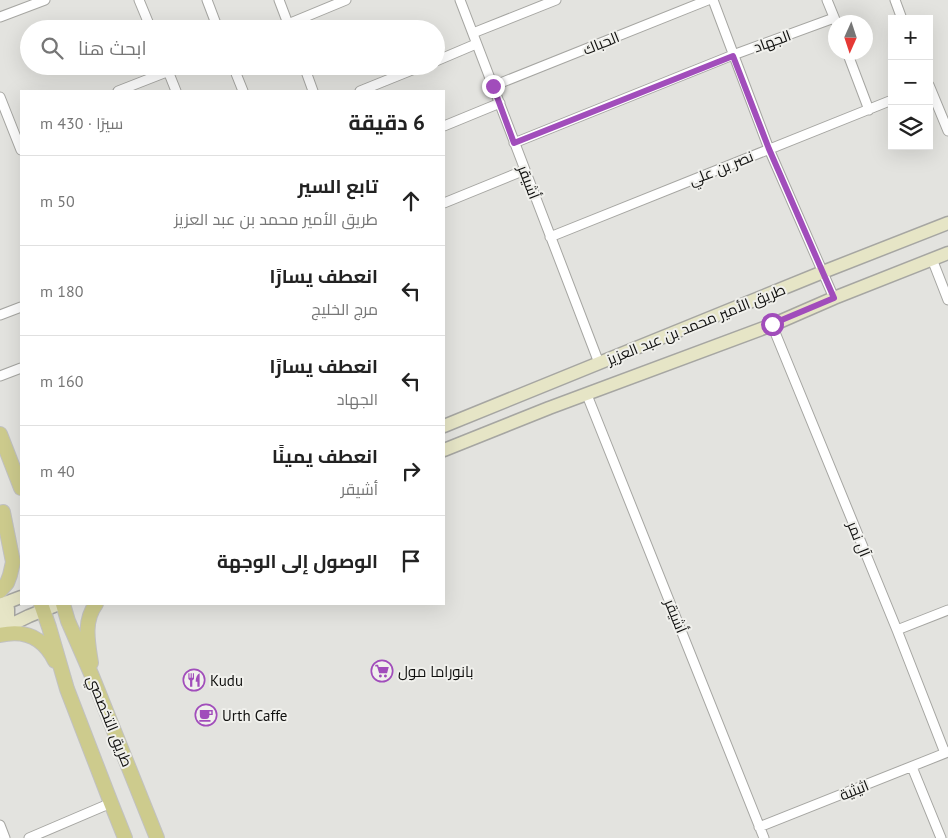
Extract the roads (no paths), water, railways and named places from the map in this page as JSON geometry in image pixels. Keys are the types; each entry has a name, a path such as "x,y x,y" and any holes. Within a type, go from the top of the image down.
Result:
{"main road":[{"name":"طريق الأمير محمد بن عبد العزيز","path":"445,426 948,223"},
{"name":"طريق الأمير محمد بن عبد العزيز","path":"448,448 772,324 948,253"},
{"path":"445,432 448,448"},
{"path":"0,434 20,485"},
{"path":"1,509 20,553"},
{"path":"0,591 7,583 13,562 1,509"},
{"path":"0,605 20,597"},
{"path":"0,630 42,607 55,605"},
{"name":"طريق التخصصي","path":"61,605 158,838"},
{"path":"92,676 88,629 90,617 96,605"},
{"name":"طريق التخصصي","path":"42,607 68,689 126,838"},
{"path":"0,609 8,609 8,616 0,621"},
{"path":"54,644 50,617 52,613 57,615 76,642"},
{"path":"0,635 29,636 44,644 52,655 68,689"}],"street":[{"path":"0,17 44,0"},
{"path":"139,0 147,20"},
{"path":"207,0 215,20"},
{"path":"279,0 287,20"},
{"path":"302,20 346,0"},
{"name":"أشيقر","path":"460,0 599,363"},
{"path":"473,33 556,0"},
{"name":"الحباك","path":"493,86 708,0"},
{"path":"712,0 769,149 834,298"},
{"path":"827,0 833,15"},
{"path":"895,0 901,15"},
{"name":"الجهاد","path":"514,143 733,56 828,22"},
{"path":"445,56 476,44"},
{"path":"851,60 869,110"},
{"path":"120,90 154,75"},
{"path":"169,75 176,90"},
{"path":"237,75 243,90"},
{"path":"307,75 313,90"},
{"path":"362,90 400,75"},
{"path":"933,95 948,131"},
{"path":"0,97 18,131 20,144"},
{"name":"نصر بن علي","path":"550,237 888,102"},
{"path":"445,126 500,103"},
{"path":"445,203 525,170"},
{"path":"932,259 948,300"},
{"path":"0,316 20,307"},
{"name":"آل نمر","path":"772,324 947,753"},
{"path":"0,376 20,368"},
{"name":"أشيقر","path":"587,395 764,838"},
{"path":"897,630 948,610"},
{"name":"اثيثية","path":"760,827 947,753"},
{"path":"912,767 941,838"},
{"path":"30,838 111,803"},
{"path":"0,825 5,838"}],"place":[{"name":"بانوراما مول","path":"382,671"},
{"name":"Kudu","path":"194,680"},
{"name":"Urth Caffe","path":"206,715"}]}
